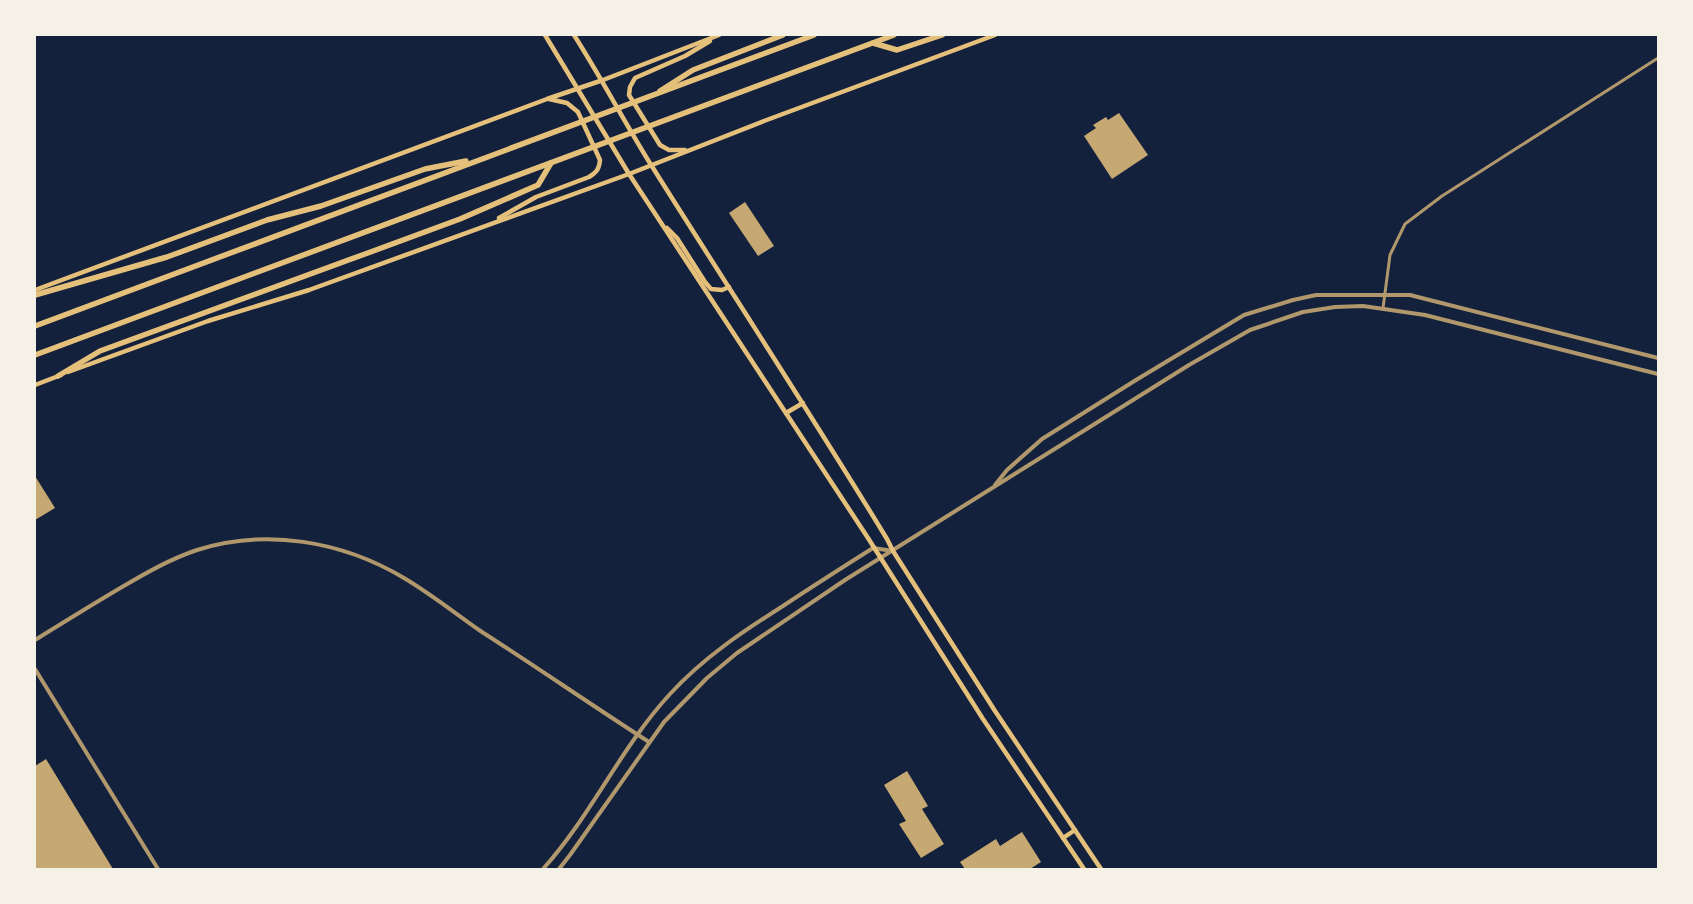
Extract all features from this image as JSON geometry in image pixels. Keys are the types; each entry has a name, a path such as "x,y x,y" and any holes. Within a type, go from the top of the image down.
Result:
{"highway":[{"path":"648,99 693,70 783,35"},
{"path":"35,326 483,158 648,99 814,35"},
{"path":"35,356 894,35"},
{"path":"873,43 897,50 942,35"},
{"path":"35,295 167,257 267,220 321,206 424,169 483,158"},
{"path":"58,376 100,351 460,219 506,200 538,185 552,163"}],"main road":[{"path":"545,35 629,174 978,711 1084,869"},
{"path":"574,35 603,80 652,166 803,403 893,551 995,711 1101,869"},
{"path":"35,290 547,99 603,80 719,35"},
{"path":"688,150 669,150 660,145 630,95 630,87 635,78 685,56 719,35"},
{"path":"35,385 208,321 318,287 652,166 688,150 995,35"},
{"path":"489,224 536,197 589,177 600,168 600,160 578,112 567,103 547,99"},
{"path":"659,220 677,238 705,282 712,289 722,290 729,287"},
{"path":"786,413 803,403"},
{"path":"1063,838 1075,830"}],"street":[{"path":"1383,308 1390,255 1404,224 1442,196 1658,58"},
{"path":"992,489 1007,470 1042,439 1244,315 1316,295 1402,294 1422,297 1658,358"},
{"path":"559,869 649,742 688,696 725,662 837,586 1189,365 1250,330 1296,314 1324,308 1362,306 1383,308 1425,315 1658,374"},
{"path":"35,640 151,570 198,550 223,543 255,540 291,540 324,545 357,555 406,579 476,628 649,742"},
{"path":"542,869 565,842 636,734 664,700 689,674 741,632 873,548 893,551"},
{"path":"35,670 158,869"}],"building":[{"path":"1119,113 1148,155 1112,179 1084,136 1096,128 1093,125 1106,117 1108,120"},
{"path":"745,202 774,246 758,256 729,213"},
{"path":"35,476 55,508 35,520"},
{"path":"46,759 113,869 35,869 35,766"},
{"path":"907,771 928,806 922,809 944,844 921,858 899,824 906,821 884,785"},
{"path":"1022,832 1041,862 1030,869 965,869 960,862 996,839 1000,846"}]}
